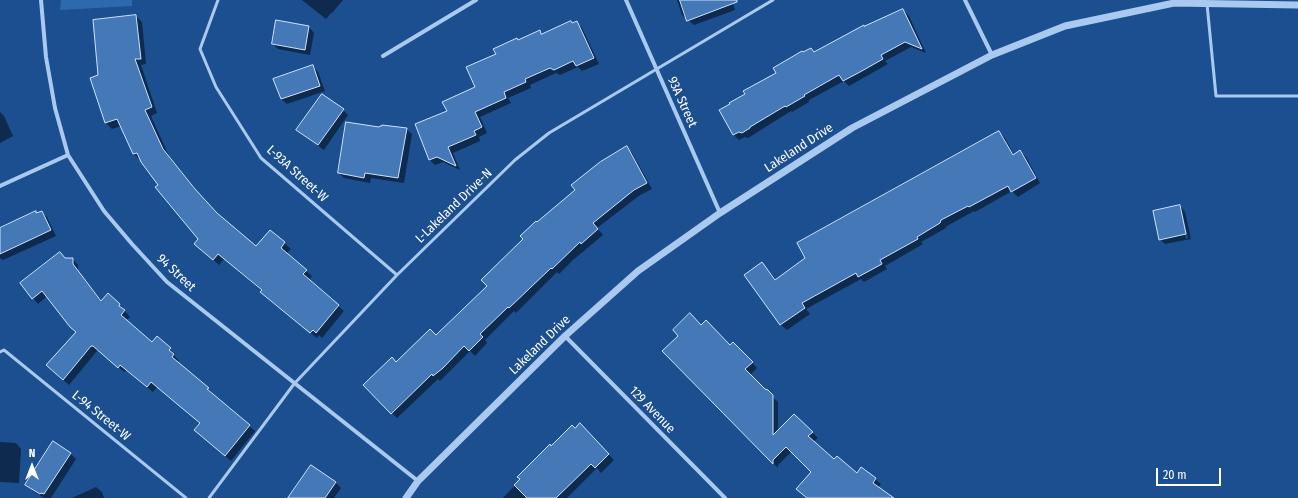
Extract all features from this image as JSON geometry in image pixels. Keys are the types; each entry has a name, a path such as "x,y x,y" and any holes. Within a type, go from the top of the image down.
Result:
{"street":[{"name":"94 Street","path":"41,0 46,57 55,108 68,155 104,212 167,282 418,481"},
{"path":"383,56 476,0"},
{"name":"93A Street","path":"626,0 720,213"},
{"path":"966,0 992,55"},
{"name":"Lakeland Drive","path":"406,498 418,481 565,336 638,271 720,213 852,128 992,55 1065,26 1174,3 1298,5"},
{"path":"0,186 68,155"},
{"name":"129 Avenue","path":"565,336 725,498"}],"lane":[{"name":"L-93A Street-W","path":"218,0 200,49 216,87 261,158 397,276"},
{"name":"L-Lakeland Drive-N","path":"209,498 294,384 397,276 515,160 548,133 773,0"},
{"path":"1207,4 1216,96 1298,96"},
{"name":"L-94 Street-W","path":"0,352 4,350 186,498"}],"shaded area":[{"path":"61,0 132,0 132,6 60,10"}],"building":[{"path":"680,0 737,0 737,2 687,21"},
{"path":"903,9 922,49 905,42 881,55 883,59 860,72 843,81 839,75 742,133 739,132 733,135 719,110 745,94 743,91 776,73 773,68 802,51 803,52 811,48 814,52 864,25"},
{"path":"136,15 141,59 135,59 152,107 145,110 163,149 195,189 217,213 256,246 270,230 285,242 281,248 307,270 303,274 339,305 316,333 313,330 310,333 260,292 262,290 218,254 213,260 194,244 198,239 155,187 158,185 141,162 137,153 133,154 117,119 105,123 90,78 98,75 93,20"},
{"path":"276,20 309,26 305,50 272,44"},
{"path":"571,21 572,23 577,21 594,58 576,66 573,61 554,70 550,68 525,79 526,82 504,92 506,98 475,112 482,127 474,131 476,135 448,147 456,166 437,157 429,160 415,124 447,111 442,102 475,87 466,67 496,54 493,49 517,38 518,40 540,30 541,34"},
{"path":"313,65 320,86 281,99 273,79"},
{"path":"322,94 344,109 318,145 296,130"},
{"path":"346,122 379,127 382,125 407,128 398,178 365,173 364,178 338,173"},
{"path":"999,131 1013,155 1020,150 1036,178 1011,192 1008,186 941,220 940,223 917,237 918,239 880,260 882,264 858,277 856,273 802,303 805,308 780,325 744,275 762,262 775,280 805,258 797,243"},
{"path":"627,146 647,183 634,190 593,223 598,229 581,244 580,242 509,308 508,307 480,334 483,337 469,351 464,346 443,368 433,376 432,374 391,414 363,385 392,357 396,362 430,329 436,335 487,286 481,280 523,239 520,236 536,221 537,222 575,190 571,185 600,162"},
{"path":"1180,205 1186,234 1159,240 1153,211"},
{"path":"36,211 36,213 42,211 51,230 0,254 0,228"},
{"path":"60,252 65,258 73,258 73,264 101,301 108,293 120,304 119,306 125,310 121,315 152,342 157,336 171,348 169,350 174,354 172,357 250,425 225,456 194,430 200,423 151,382 147,387 120,365 118,368 93,346 91,346 63,380 46,365 76,332 70,327 42,291 32,299 20,283"},
{"path":"690,313 701,325 706,320 730,345 733,342 753,362 745,369 773,395 773,435 794,414 813,432 808,436 834,459 837,456 857,473 861,467 876,478 873,483 894,498 807,498 796,489 811,472 786,447 773,460 773,464 662,351 678,336 673,330"},
{"path":"580,423 609,454 595,468 591,464 556,498 527,498 514,485 520,479 517,477 550,444 551,446 572,425 575,428"},
{"path":"53,441 71,453 44,494 40,494 25,485"},
{"path":"311,465 336,482 325,498 288,498"}]}
